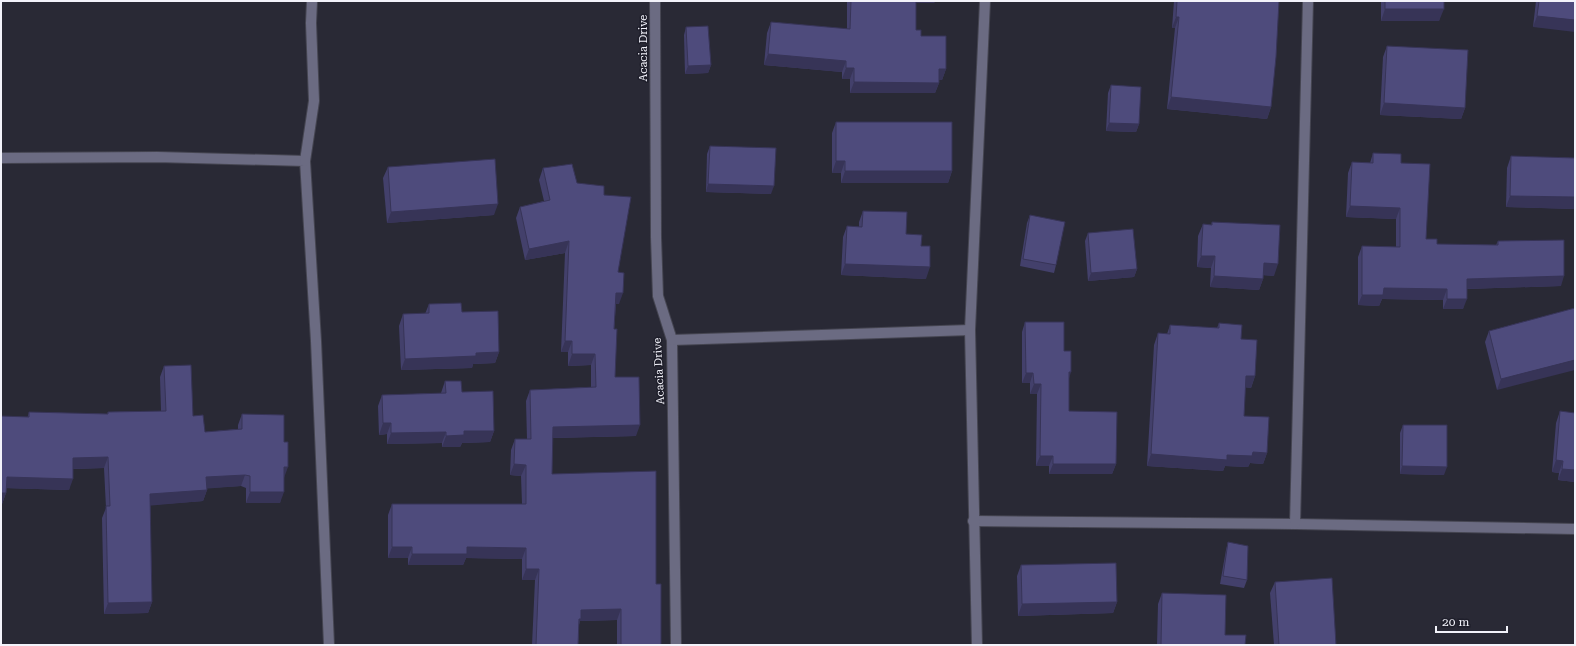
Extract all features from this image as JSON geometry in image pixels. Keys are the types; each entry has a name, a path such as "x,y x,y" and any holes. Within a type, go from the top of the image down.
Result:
{"street":[{"path":"312,1 311,23 314,101 305,161 316,341 329,645"},
{"name":"Acacia Drive","path":"655,1 656,237 658,296 672,340 676,645"},
{"path":"977,645 973,521 970,330 985,1"},
{"path":"1295,524 1308,1"},
{"path":"1,158 157,157 305,161"},
{"path":"672,340 970,330"},
{"path":"973,521 1295,524 1575,529"}],"building":[{"path":"851,1 916,1 916,30 921,30 921,36 946,36 946,69 939,69 939,83 854,82 854,68 846,68 846,61 768,54 771,22 850,29"},
{"path":"1177,1 1279,1 1276,57 1271,107 1171,97 1179,17 1176,17"},
{"path":"1385,1 1444,1 1444,9 1385,9"},
{"path":"1539,1 1575,1 1575,20 1537,16"},
{"path":"708,26 711,65 688,66 686,27"},
{"path":"1387,46 1468,50 1465,108 1384,103"},
{"path":"1111,85 1141,87 1139,124 1109,123"},
{"path":"836,122 952,122 952,171 845,171 845,161 836,161"},
{"path":"710,146 776,148 774,186 708,184"},
{"path":"1373,153 1401,154 1401,163 1430,164 1426,239 1437,239 1437,244 1498,245 1498,241 1564,240 1564,276 1467,279 1467,299 1447,299 1447,289 1384,288 1383,295 1362,295 1362,246 1400,247 1400,208 1350,206 1352,162 1373,163"},
{"path":"1511,156 1575,158 1575,197 1510,196"},
{"path":"495,159 498,204 391,212 388,167"},
{"path":"572,164 577,183 604,186 604,195 631,197 618,272 624,273 623,293 616,293 614,329 617,329 615,377 639,377 640,425 553,427 552,474 656,471 656,584 661,584 661,645 621,645 621,609 581,610 581,619 579,619 578,645 536,645 539,569 526,569 526,548 467,547 467,554 412,554 412,547 392,547 392,504 526,504 526,465 514,464 515,439 531,439 530,390 596,387 595,354 572,354 572,341 565,341 569,241 529,249 520,207 550,200 543,168"},
{"path":"863,211 907,212 906,234 922,235 921,246 930,246 930,267 845,264 847,226 862,227"},
{"path":"1030,215 1065,222 1056,265 1023,259"},
{"path":"1212,222 1280,225 1278,264 1264,263 1263,279 1214,276 1215,256 1201,256 1203,224 1212,225"},
{"path":"1133,229 1137,269 1091,273 1088,233"},
{"path":"461,303 462,312 498,311 499,352 476,353 476,356 405,359 403,314 429,313 429,304"},
{"path":"1575,308 1575,360 1501,379 1489,331"},
{"path":"1025,322 1064,322 1064,351 1071,351 1071,372 1069,372 1069,411 1117,412 1116,464 1053,464 1053,456 1040,456 1041,384 1034,384 1033,373 1026,373"},
{"path":"1219,323 1242,325 1241,339 1257,340 1255,376 1246,376 1244,416 1269,417 1267,453 1253,452 1252,456 1227,455 1227,460 1151,454 1158,333 1170,334 1170,325 1219,328"},
{"path":"191,365 193,416 203,415 205,432 242,429 242,414 284,415 284,442 288,442 288,467 284,467 284,492 250,492 250,476 245,475 206,477 207,490 150,494 152,602 108,603 106,506 110,506 108,457 73,458 73,479 7,477 6,493 1,493 1,416 29,417 29,412 108,414 108,412 166,411 164,366"},
{"path":"445,381 461,381 462,392 493,391 494,431 464,431 464,435 446,436 446,432 391,433 391,423 383,423 382,395 446,393"},
{"path":"1560,411 1575,413 1575,470 1562,469 1563,461 1556,460"},
{"path":"1403,425 1447,425 1447,467 1402,466"},
{"path":"1228,542 1248,546 1247,580 1223,576"},
{"path":"1116,563 1117,602 1022,604 1021,565"},
{"path":"1332,578 1336,645 1279,645 1275,582"},
{"path":"1162,593 1226,595 1225,635 1246,635 1245,645 1161,645"}]}
